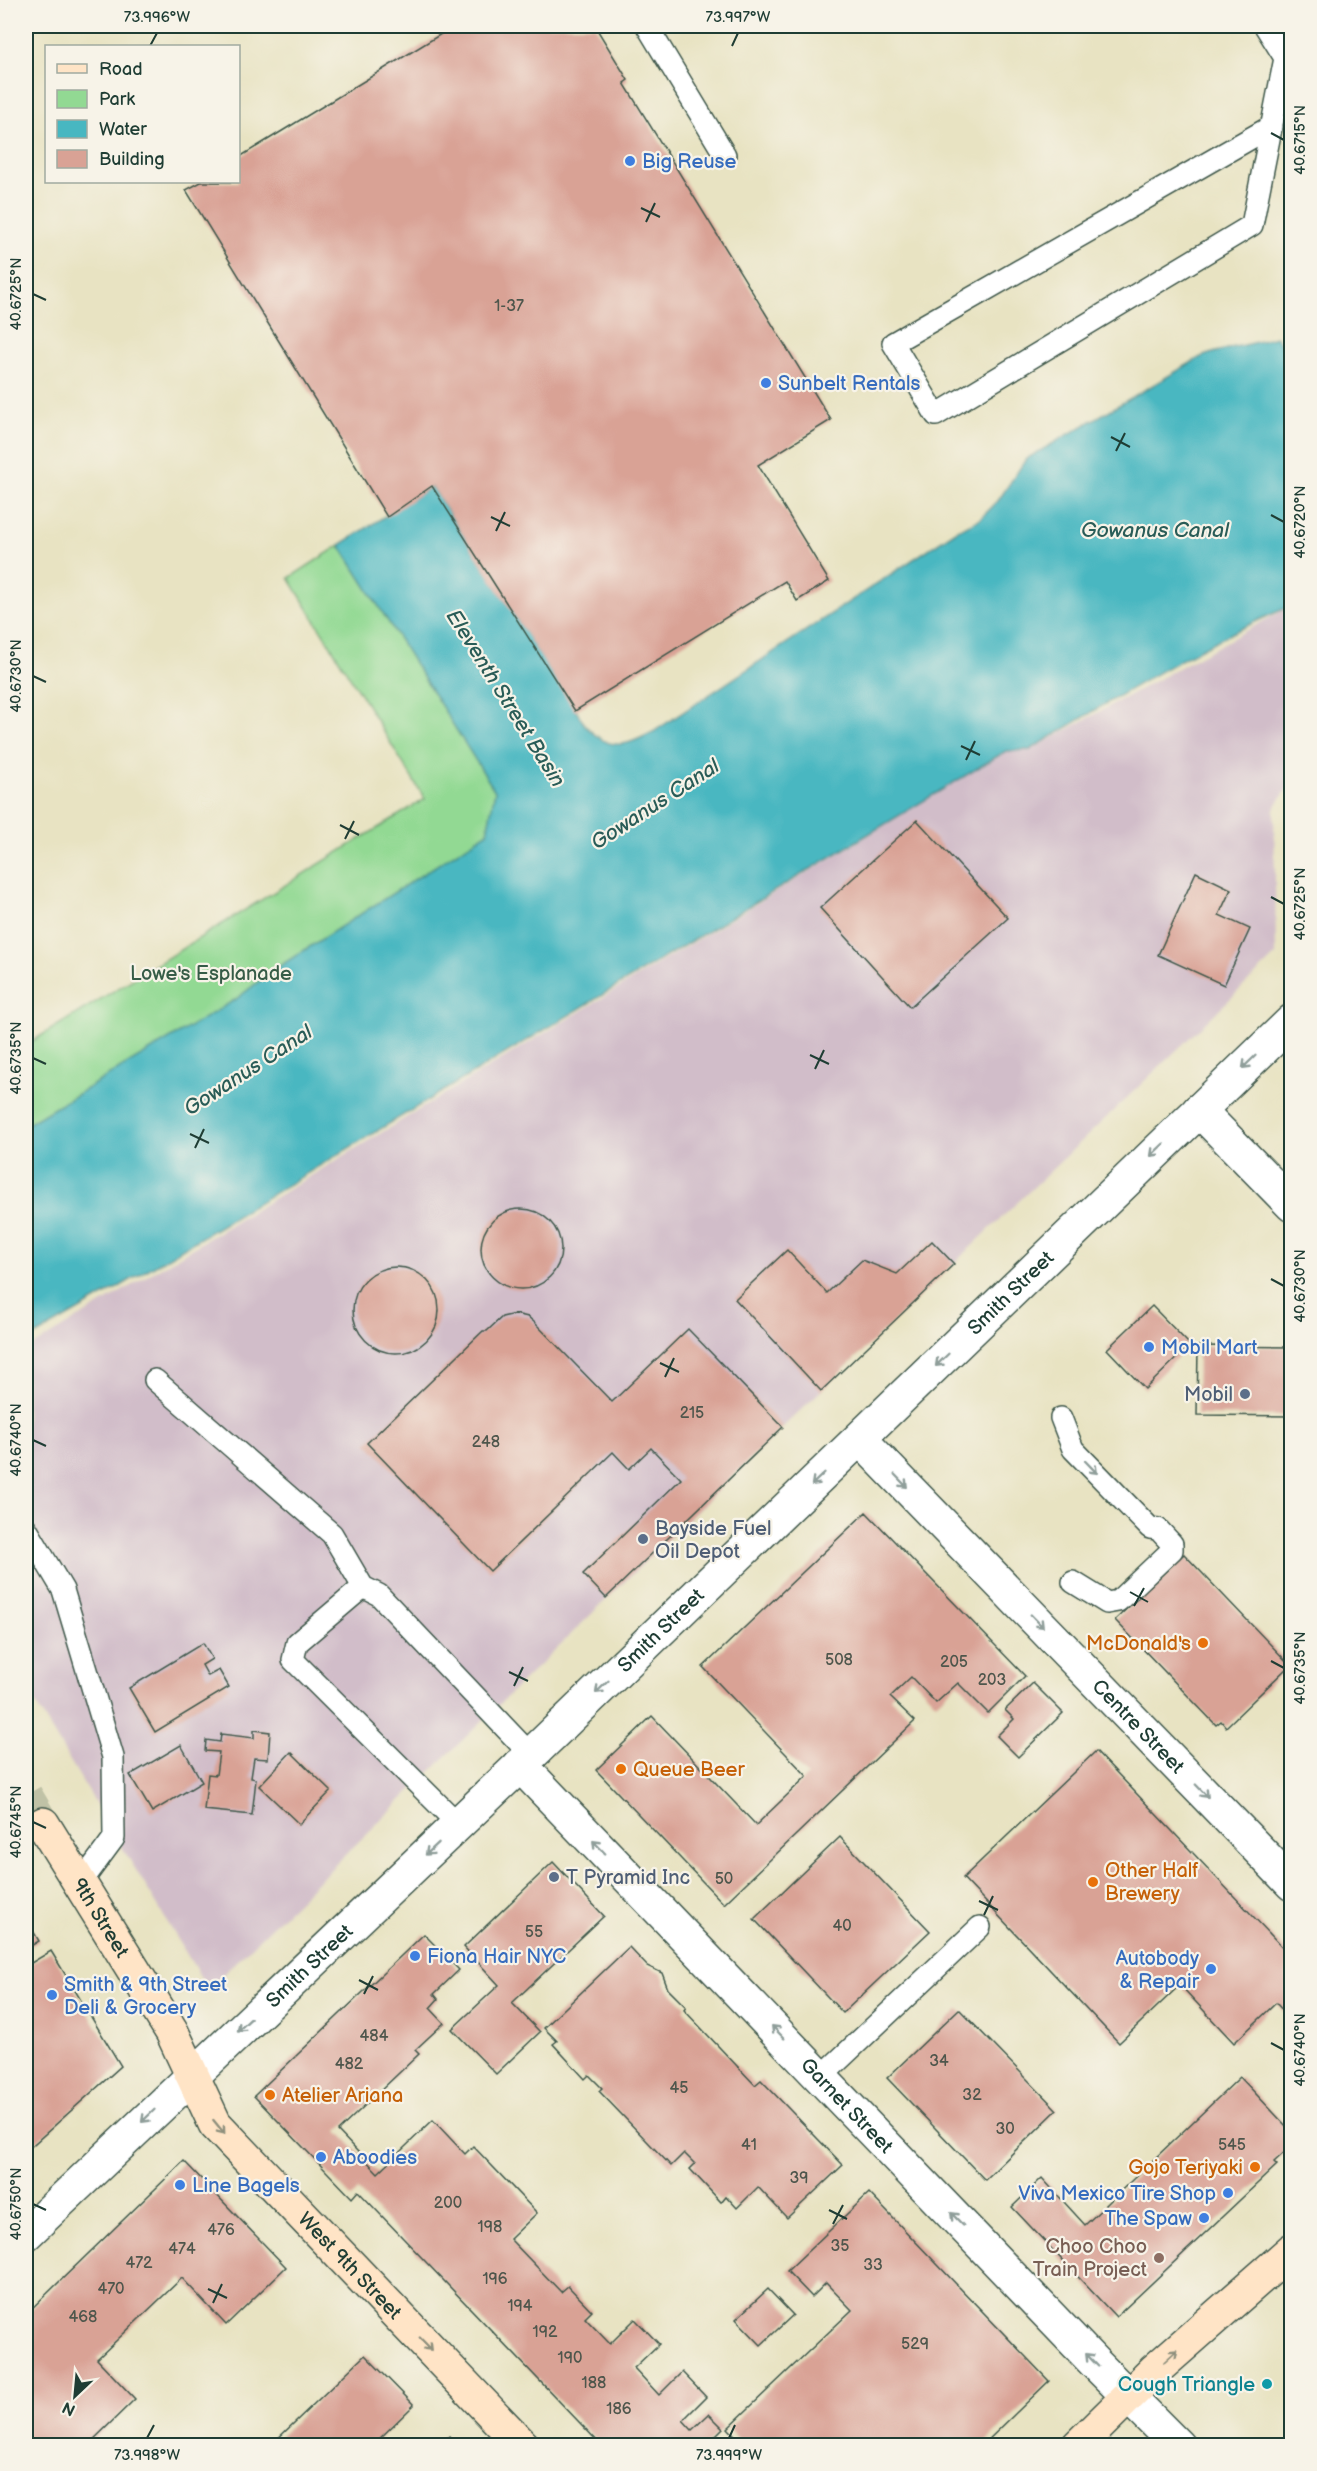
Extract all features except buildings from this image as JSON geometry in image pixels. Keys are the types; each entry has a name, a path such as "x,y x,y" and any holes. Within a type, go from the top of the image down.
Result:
{"main road":[{"name":"9th Street","path":"43,1824 172,2032 191,2076"},
{"name":"West 9th Street","path":"191,2076 215,2124 523,2445"},
{"path":"1078,2445 1154,2371 1292,2250"}],"street":[{"name":"Smith Street","path":"26,2234 526,1760 1292,1021"},
{"path":"1199,1110 1292,1204"},
{"name":"Centre Street","path":"860,1439 1292,1884"},
{"name":"Garnet Street","path":"526,1760 821,2077 1178,2445"}],"lane":[{"path":"647,26 725,155"},
{"path":"1265,26 1285,58 1272,126 1252,225 936,415 893,343 1272,126"},
{"path":"155,1380 332,1534 363,1587 379,1595 526,1760"},
{"path":"1061,1418 1073,1449 1150,1528 1158,1529 1172,1544 1172,1550 1118,1601 1107,1603 1073,1582"},
{"path":"26,1528 63,1590 114,1757 114,1838 80,1884"},
{"path":"363,1587 297,1643 293,1660 459,1824"},
{"path":"821,2077 980,1927"}],"shaded area":[{"path":"1291,606 1292,781 1274,809 1276,955 783,1427 211,1986 206,1986 26,1688 26,1350 1006,751 1030,750"}],"green space":[{"name":"Lowe's Esplanade","path":"340,545 495,791 487,833 275,969 235,1000 26,1125 26,1045 425,799 289,578"}],"water":[{"name":"Gowanus Canal","path":"1276,337 1291,361 1291,606 1190,655 1030,750 1006,751 26,1341 26,1125 235,1000 275,969 487,833 495,791 340,545 432,486 585,725 609,743 634,741 653,732 956,531 980,519 998,501 1026,459 1201,357"}],"tunnel":[{"path":"26,1795 43,1824"}],"place":[{"name":"Big Reuse","path":"630,161"},
{"name":"Sunbelt Rentals","path":"766,383"},
{"name":"Mobil Mart","path":"1149,1347"},
{"name":"Mobil","path":"1245,1394"},
{"name":"Bayside Fuel Oil Depot","path":"643,1539"},
{"name":"McDonald's","path":"1203,1643"},
{"name":"Queue Beer","path":"621,1769"},
{"name":"T Pyramid Inc","path":"554,1877"},
{"name":"Other Half Brewery","path":"1093,1882"},
{"name":"Fiona Hair NYC","path":"415,1956"},
{"name":"Autobody & Repair","path":"1211,1969"},
{"name":"Smith & 9th Street Deli & Grocery","path":"52,1995"},
{"name":"Atelier Ariana","path":"270,2095"},
{"name":"Aboodies","path":"321,2157"},
{"name":"Gojo Teriyaki","path":"1255,2167"},
{"name":"Line Bagels","path":"180,2185"},
{"name":"Viva Mexico Tire Shop","path":"1228,2193"},
{"name":"The Spaw","path":"1204,2218"},
{"name":"Choo Choo Train Project","path":"1159,2258"},
{"name":"Cough Triangle","path":"1267,2384"}],"water label":[{"name":"Eleventh Street Basin","path":"506,698"}]}
